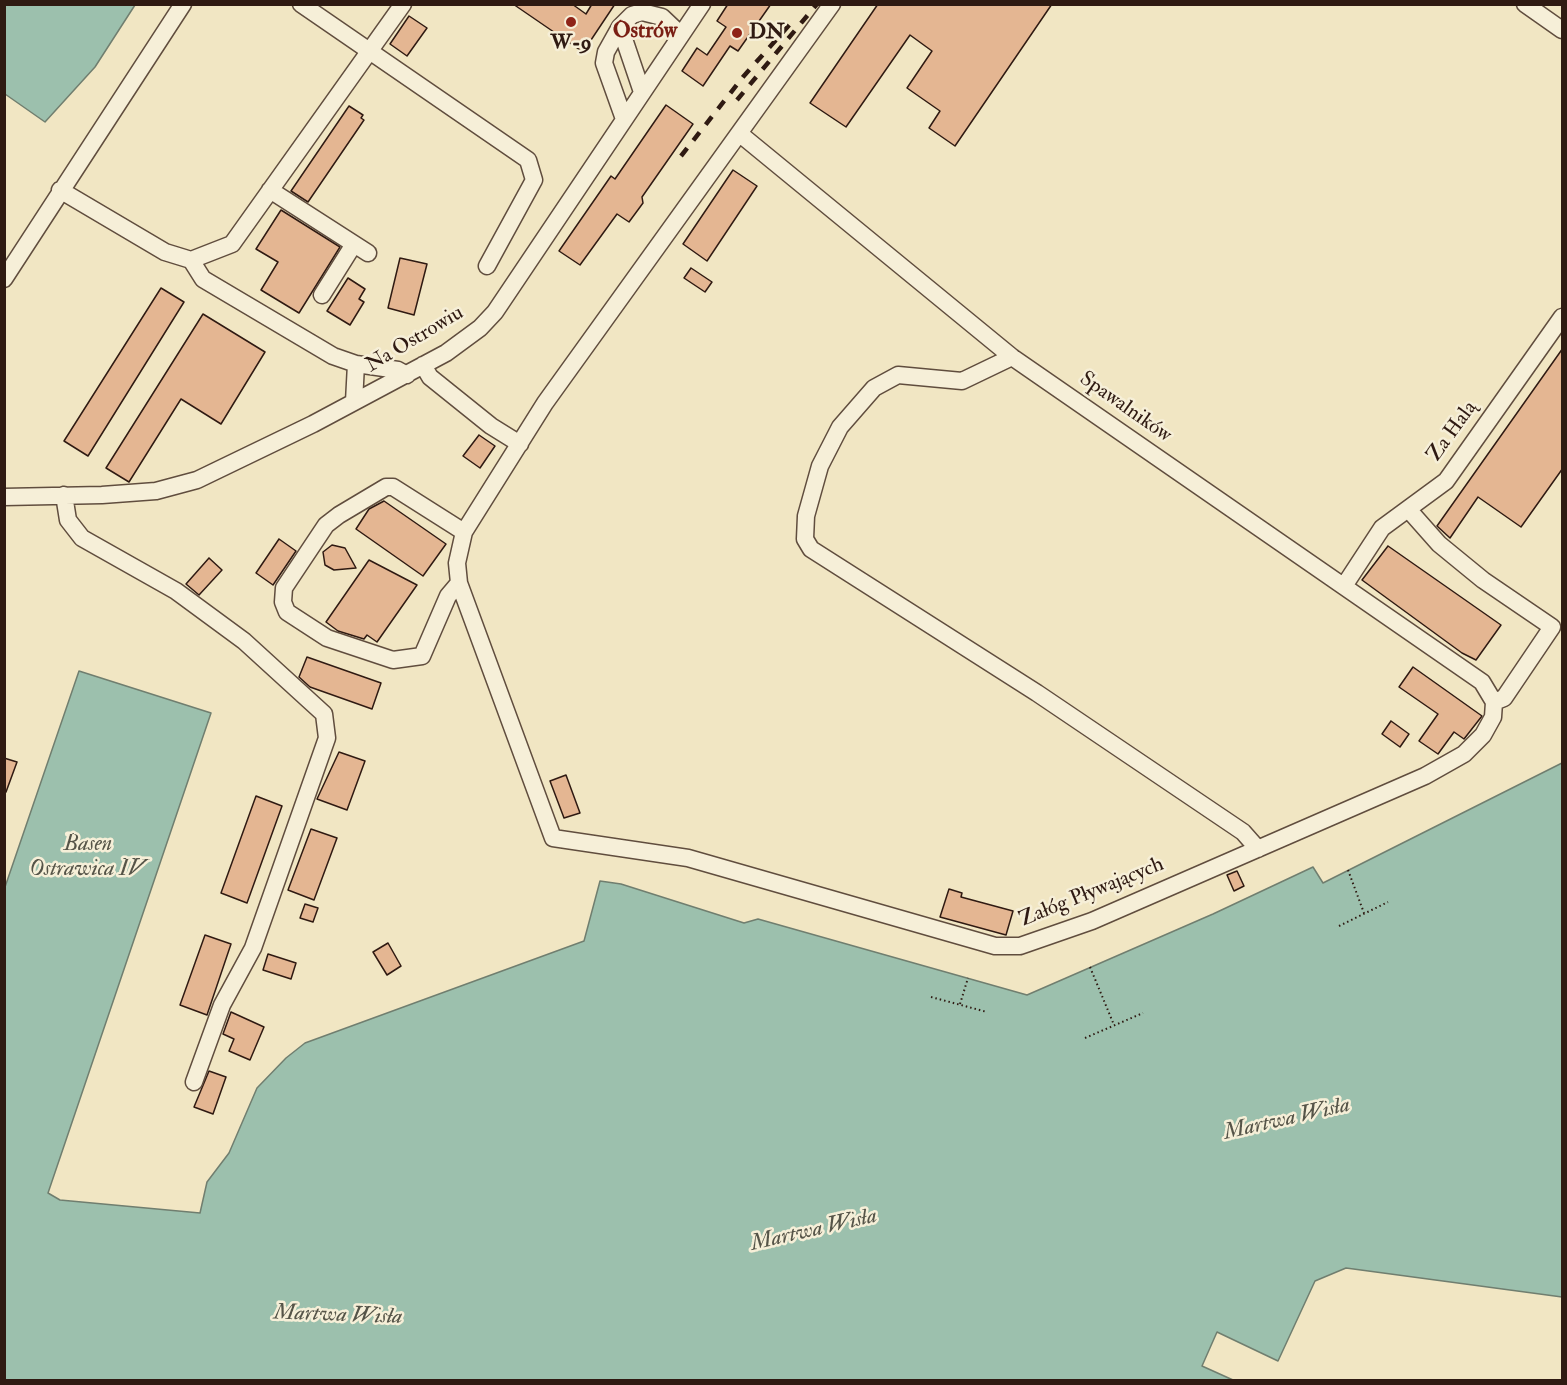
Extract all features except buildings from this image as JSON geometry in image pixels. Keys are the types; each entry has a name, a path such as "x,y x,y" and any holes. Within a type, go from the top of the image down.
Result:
{"street":[{"path":"7,270 183,4"},
{"path":"301,4 528,160 534,180 488,266"},
{"path":"60,190 165,252 191,260 232,244 403,4"},
{"name":"Na Ostrowiu","path":"4,497 156,491 197,480 407,375 480,328 495,312 702,4"},
{"path":"464,532 393,487 386,487 326,525 284,588 283,602 286,612 327,638 393,660 422,656 448,596 459,584 457,563 464,532 545,404 832,4"},
{"path":"1525,4 1561,25"},
{"path":"624,119 604,63 606,51 620,27 632,15 642,12 662,17 681,35"},
{"path":"620,27 642,92"},
{"name":"Spawalników","path":"740,134 1012,357 1482,682 1494,702"},
{"path":"270,190 368,253"},
{"path":"322,295 354,244"},
{"path":"191,260 203,279 333,356 356,364 398,370 407,375"},
{"name":"Za Halą","path":"1344,586 1382,528 1446,481 1563,317"},
{"path":"1012,357 962,381 898,375 874,388 840,428 820,466 806,516 805,539 811,549 1037,693 1243,832 1258,849"},
{"path":"354,402 356,364"},
{"path":"423,365 430,377 491,426 520,444"},
{"path":"64,495 68,520 82,538 186,598 244,641 324,714 327,738 253,948 222,1005 194,1082"},
{"path":"1408,509 1439,544 1456,559 1552,627 1504,698 1494,702"},
{"name":"Załóg Pływających","path":"459,584 553,838 688,858 995,946 1020,946 1092,921 1425,776 1464,754 1483,735 1492,717 1494,702"}],"path":[{"path":"1348,870 1364,913"},
{"path":"1339,926 1388,902"},
{"path":"1090,967 1114,1024"},
{"path":"960,1004 968,978"},
{"path":"932,997 987,1012"},
{"path":"1085,1038 1143,1013"}],"water":[{"path":"4,5 135,5 95,67 45,122 5,94"},
{"path":"79,671 211,713 48,1193 60,1200 200,1213 207,1182 229,1153 257,1088 286,1058 305,1043 584,941 600,881 621,884 744,923 758,919 1027,995 1213,914 1313,867 1323,883 1562,763 1562,1297 1346,1268 1315,1281 1278,1361 1217,1332 1202,1366 1233,1380 5,1380 5,887"}],"railway":[{"path":"737,100 817,4"},
{"path":"681,156 743,77 791,23"}],"place":[{"name":"W-9","path":"571,22"},
{"name":"DN","path":"737,33"}],"district":[{"name":"Ostrów","path":"645,32"}],"water label":[{"name":"Basen Ostrawica IV","path":"88,858"},
{"name":"Martwa Wisła","path":"1287,1120"},
{"name":"Martwa Wisła","path":"814,1231"},
{"name":"Martwa Wisła","path":"338,1316"}]}
